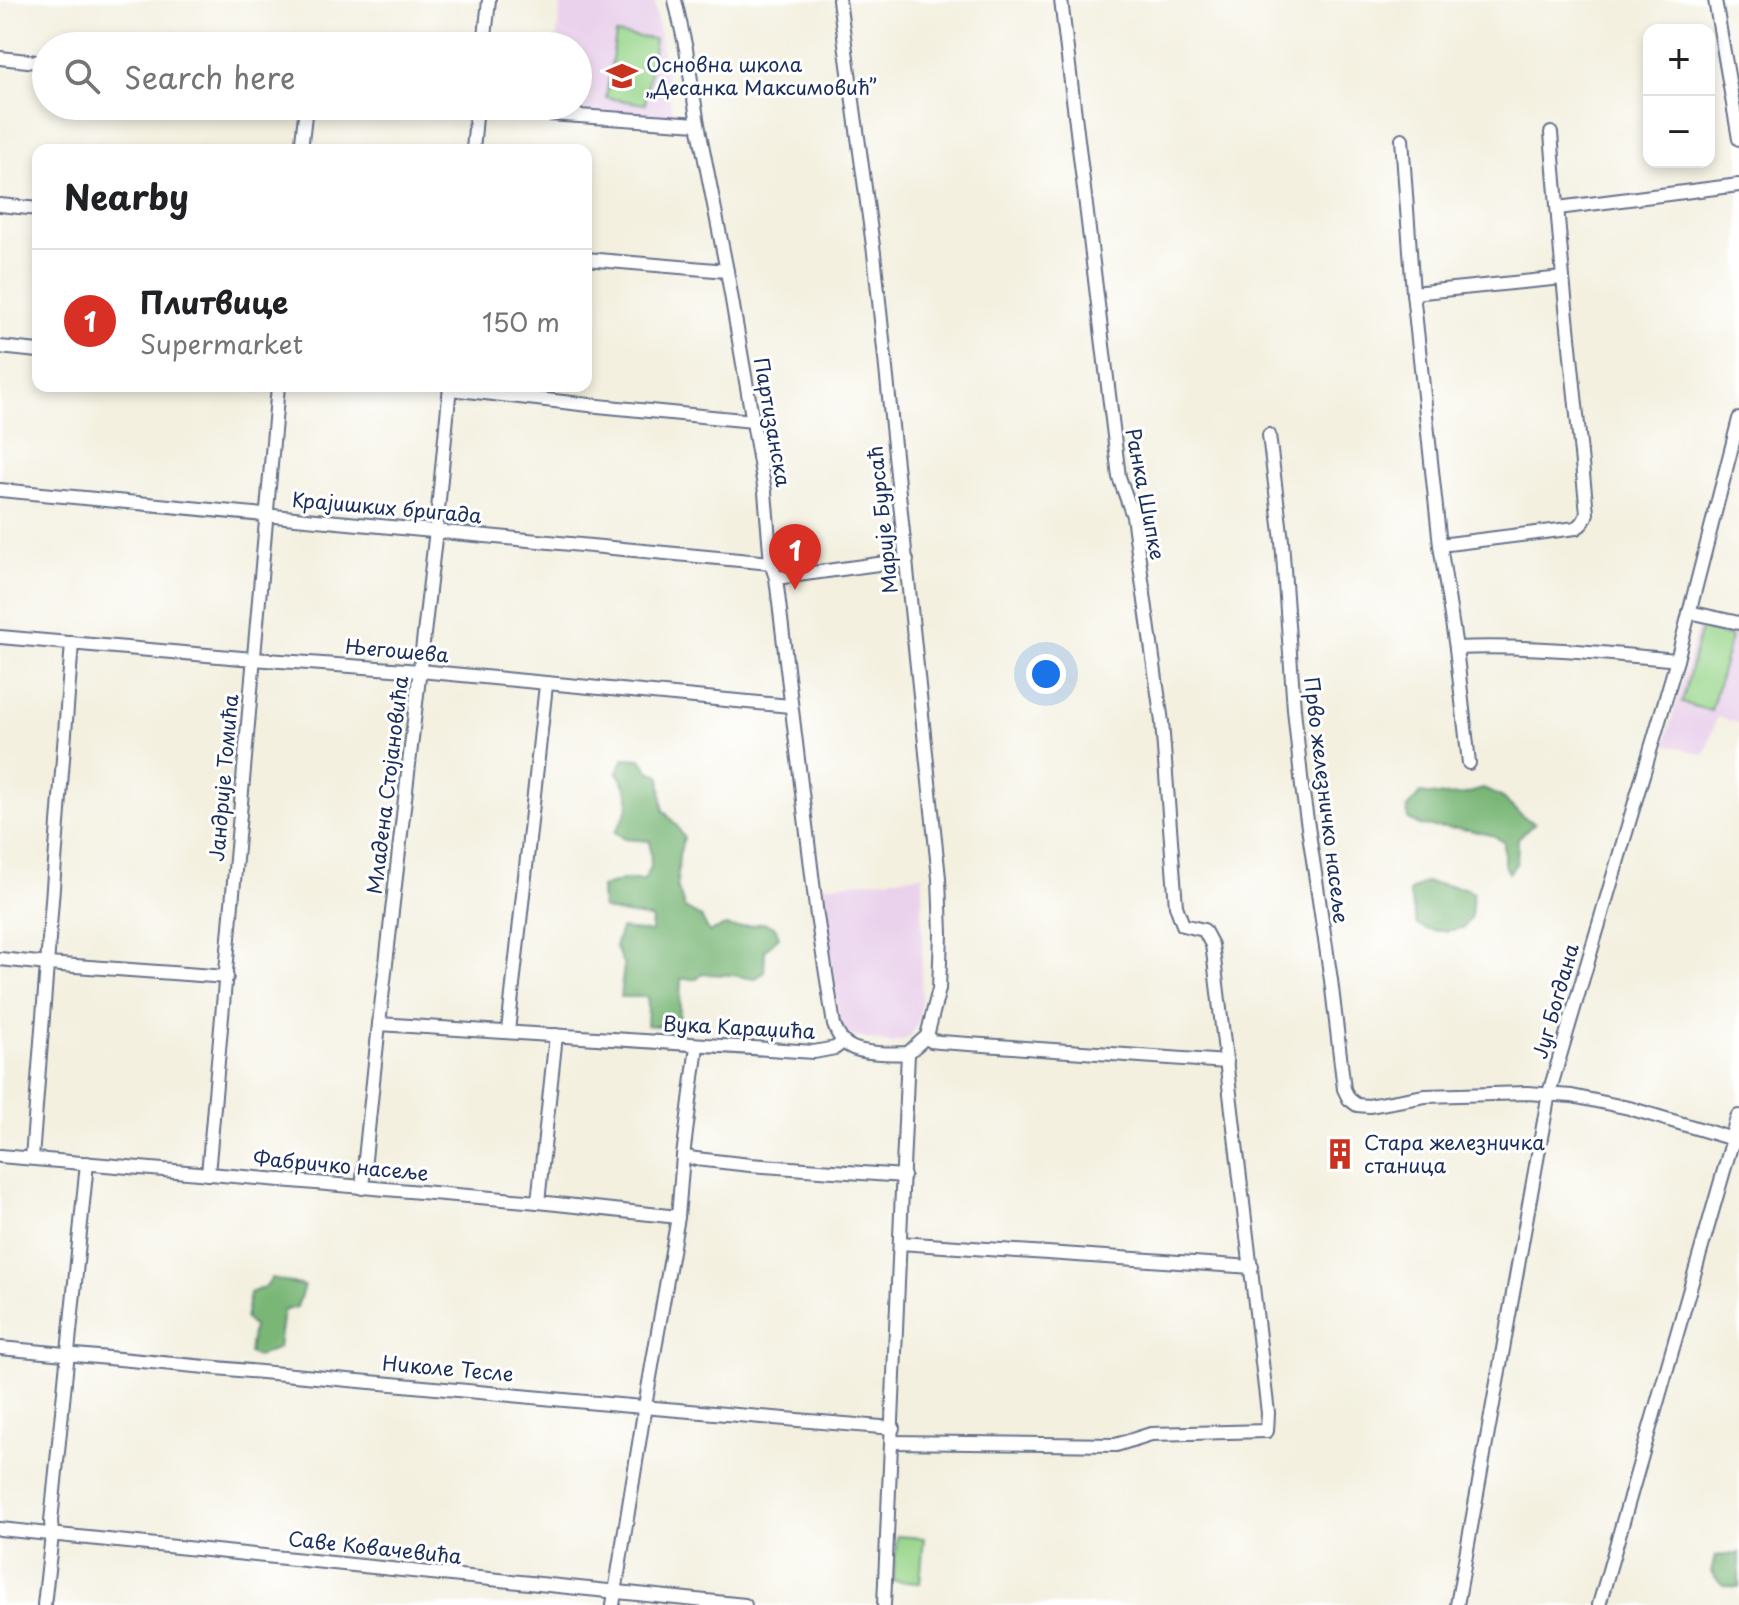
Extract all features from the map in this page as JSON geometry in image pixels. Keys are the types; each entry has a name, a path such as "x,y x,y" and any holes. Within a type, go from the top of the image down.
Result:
{"street":[{"path":"486,32 489,0"},
{"name":"Партизанска","path":"675,0 765,492 771,563 776,578 817,916 834,1025 843,1042"},
{"name":"Марије Бурсаћ","path":"839,0 874,253 939,878 939,989 927,1036"},
{"name":"Ранка Шипке","path":"1061,0 1119,477 1133,516 1162,722 1176,906 1183,925 1204,930 1212,945 1227,1062"},
{"path":"1715,0 1739,139"},
{"path":"0,58 32,61"},
{"path":"592,116 698,124"},
{"path":"302,144 304,120"},
{"path":"474,144 476,120"},
{"path":"1440,545 1576,528 1585,520 1587,513 1551,133"},
{"path":"1402,139 1413,293 1440,545 1469,763"},
{"path":"1558,208 1739,185"},
{"path":"0,205 32,208"},
{"path":"592,260 727,271"},
{"path":"1413,293 1563,278"},
{"path":"0,347 32,350"},
{"name":"Јандрије Томића","path":"208,1174 277,392"},
{"name":"Младена Стојановића","path":"362,1188 450,392"},
{"path":"483,392 753,421"},
{"name":"Југ Богдана","path":"1457,1605 1549,1093 1677,660 1739,419"},
{"name":"Прво железничко насеље","path":"1269,435 1282,541 1302,787 1344,1089 1349,1099 1357,1105 1369,1106 1425,1096 1549,1093"},
{"name":"Крајишких бригада","path":"0,490 771,563"},
{"path":"776,578 907,560"},
{"path":"1689,612 1739,623"},
{"name":"Његошева","path":"0,637 420,671 790,706"},
{"path":"32,1158 72,643"},
{"path":"1456,648 1491,646 1677,660"},
{"path":"508,1031 546,685"},
{"path":"0,959 227,977"},
{"name":"Вука Караџића","path":"379,1024 814,1052 835,1048 843,1042 858,1050 908,1053"},
{"path":"538,1202 556,1035"},
{"path":"884,1605 908,1053 927,1036 931,1041 1227,1062 1268,1413 1267,1431 1151,1434 1116,1445 892,1442"},
{"path":"614,1598 678,1217 697,1046"},
{"path":"1549,1093 1629,1108 1736,1140"},
{"path":"1599,1605 1736,1140 1739,1118"},
{"name":"Фабричко насеље","path":"0,1156 678,1217"},
{"path":"683,1156 750,1165 904,1176"},
{"path":"44,1605 87,1163"},
{"path":"900,1243 1252,1267"},
{"name":"Николе Тесле","path":"0,1348 893,1428"},
{"name":"Саве Ковачевића","path":"0,1529 614,1598 745,1605"}],"shaded area":[{"name":"Основна школа „Десанка Максимовић”","path":"562,0 654,0 673,119 592,111 592,32 557,32"},
{"path":"1700,619 1739,628 1739,723 1717,717 1705,755 1665,744"},
{"path":"923,875 918,1022 910,1036 901,1041 892,1043 854,1037 840,1026 821,886"}],"green space":[{"path":"616,34 655,39 645,104 606,98"},
{"path":"1701,629 1731,637 1711,711 1682,703"},
{"path":"624,758 641,759 649,771 660,775 663,810 684,838 679,855 677,887 685,908 701,917 709,932 726,926 737,928 763,923 775,927 779,937 765,950 764,973 754,979 702,974 697,979 681,979 679,1028 647,1025 647,997 620,997 624,966 615,946 621,929 651,932 652,919 602,908 601,887 623,880 644,880 651,867 650,841 625,839 615,832 629,802 627,789 617,772"},
{"path":"1483,789 1500,796 1523,817 1535,823 1518,838 1517,863 1509,873 1504,863 1504,843 1495,836 1469,830 1421,826 1408,819 1407,809 1420,793 1462,795"},
{"path":"1425,882 1464,888 1473,893 1471,916 1463,928 1434,931 1417,925 1409,892"},
{"path":"272,1278 304,1286 297,1307 283,1311 278,1348 257,1357 249,1353 253,1326 245,1319 250,1293 265,1287"},
{"path":"897,1536 924,1538 920,1583 893,1581"},
{"path":"1739,1552 1739,1587 1723,1585 1711,1573 1715,1556"}],"place":[{"name":"Основна школа „Десанка Максимовић”","path":"622,76"},
{"name":"Плитвице","path":"795,590"},
{"name":"Стара железничка станица","path":"1340,1154"}]}
